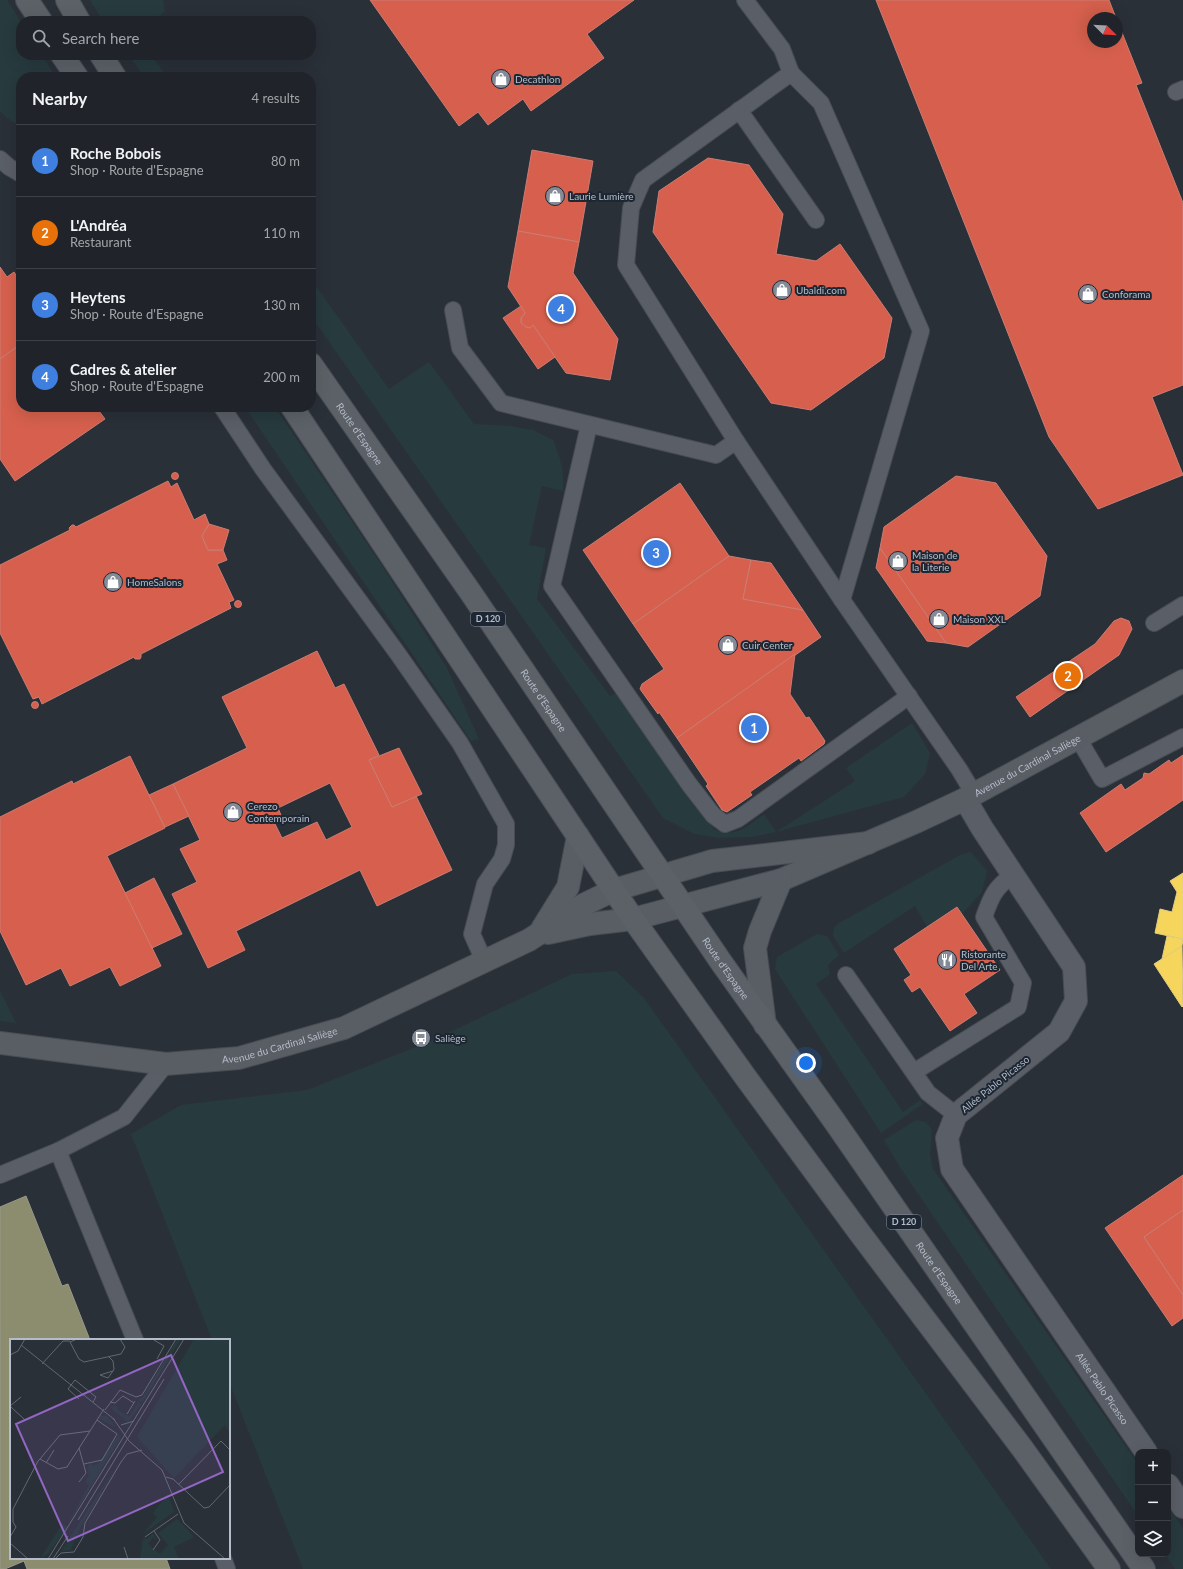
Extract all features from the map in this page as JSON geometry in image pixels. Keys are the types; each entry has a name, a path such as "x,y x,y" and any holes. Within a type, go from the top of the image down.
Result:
{"main road":[{"path":"27,0 38,16"},
{"path":"67,0 76,16"},
{"path":"65,60 73,72"},
{"path":"104,60 112,72"},
{"name":"Route d'Espagne","path":"316,371 471,593 766,1025 840,1128 1144,1569"},
{"path":"295,412 632,919 859,1232 1022,1448 1109,1569"},
{"name":"Avenue du Cardinal Saliège","path":"0,1044 166,1064 239,1058 344,1028 538,935 590,924 632,919 781,880 970,797 1183,681"},
{"path":"538,935 568,887 578,836"},
{"path":"538,935 583,905 614,890 712,861 868,843"},
{"path":"766,1025 755,948 760,931 781,880"}],"street":[{"name":"Allée Pablo Picasso","path":"970,797 982,828 1074,967 1076,1001 1059,1032 956,1115 947,1138 952,1168 1144,1449"},
{"path":"1171,1489 1183,1507"}],"lane":[{"path":"746,0 782,49 791,73 821,103 922,332 842,600"},
{"path":"791,73 643,180 630,208 626,265 736,441 842,600 959,769 970,797"},
{"path":"739,110 816,220"},
{"path":"0,159 16,171"},
{"path":"453,310 460,348 501,403 716,455 736,441"},
{"path":"225,412 263,469 398,654 451,730 506,824 506,845 502,858 485,884 472,934 484,961"},
{"path":"589,425 552,586 685,778 713,815 725,824 738,819 909,696"},
{"path":"1154,623 1183,605"},
{"path":"1078,738 1102,779 1183,738"},
{"path":"914,1072 1018,1007 1024,983 984,917 990,897 1000,884 1013,875"},
{"path":"846,975 928,1093 956,1115"},
{"path":"0,1174 58,1151 124,1117 166,1064"},
{"path":"58,1151 134,1339"},
{"path":"222,1559 227,1569"}],"green space":[{"path":"0,0 7,0 17,16 16,60 45,60 53,72 16,72 16,124 0,111"},
{"path":"90,0 163,0 165,11 159,16 100,16"},
{"path":"132,60 155,60 163,72 141,72"},
{"path":"316,286 389,389 429,362 474,424 510,426 533,430 553,440 561,465 563,491 542,486 529,545 546,548 537,599 610,696 619,692 715,830 730,832 741,830 764,814 776,832 752,837 719,838 694,834 663,818 316,323"},
{"path":"248,412 278,412 385,570 447,668 479,739 471,741"},
{"path":"912,723 930,753 925,774 904,797 776,832 855,781 846,768"},
{"path":"971,852 987,871 982,892 962,914 957,907 927,927 915,906 844,953 833,936 834,928 839,923 962,854"},
{"path":"817,934 827,936 839,955 828,965 830,974 816,984 903,1112 920,1100 923,1104 881,1133 775,969 777,957"},
{"path":"616,971 644,998 1051,1569 303,1569 230,1385 230,1339 212,1339 131,1134 181,1105 307,1090 431,1041 572,974"},
{"path":"0,991 16,1023 0,1021"},
{"path":"916,1120 926,1122 932,1130 930,1154 933,1169 1135,1460 1135,1512 899,1166 884,1140"},
{"path":"1171,1511 1183,1528 1183,1569 1175,1569 1167,1557 1171,1557"}],"building: Homes":[{"path":"1183,873 1183,939 1155,933 1160,909 1172,912 1177,892 1170,881"},
{"path":"1167,936 1183,939 1182,946 1162,959"},
{"path":"1182,946 1183,1006 1182,1007 1154,964"}],"building: Shops":[{"name":"Decathlon","path":"370,0 634,0 587,34 604,58 531,111 523,99 488,125 478,112 459,126"},
{"name":"Conforama","path":"876,0 1109,0 1114,12 1087,12 1087,48 1123,48 1123,35 1142,83 1136,85 1183,203 1183,385 1152,397 1183,475 1098,509 1049,437"},
{"name":"Laurie Lumière","path":"532,150 593,161 579,242 518,231"},
{"name":"Ubaldi.com","path":"708,158 749,165 783,214 776,254 816,261 840,244 892,318 884,358 811,410 771,403 653,232 659,191"},
{"path":"518,231 579,242 573,273 618,339 610,380 566,373 533,325 530,328 521,323 521,318 525,313 508,287"},
{"path":"0,267 7,277 14,272 16,275 16,348 0,359"},
{"path":"521,306 525,313 521,318 521,323 530,328 533,325 555,357 538,369 503,318"},
{"path":"16,348 16,412 100,412 105,419 15,481 0,459 0,359"},
{"path":"175,472 178,473 178,479 175,480 172,479 171,476 172,473"},
{"path":"956,476 996,483 1047,556 1040,596 968,647 946,643 880,548 884,527"},
{"name":"HomeSalons","path":"168,481 171,487 177,483 194,520 205,514 209,524 202,536 208,550 223,550 227,560 217,564 234,600 229,602 231,608 141,654 140,659 135,659 134,657 42,704 39,697 33,699 0,633 0,565 70,530 69,528 72,525 76,527"},
{"path":"680,483 729,556 633,624 583,550"},
{"path":"209,524 229,530 223,550 208,550 202,536"},
{"path":"880,548 946,643 927,641 876,568"},
{"name":"Cuir Center","path":"729,556 751,560 743,599 803,610 821,637 677,738 659,712 658,714 640,689 642,684 664,669 633,624"},
{"path":"751,560 771,563 803,610 743,599"},
{"path":"238,600 241,601 241,607 238,608 235,607 234,604 235,601"},
{"path":"1121,618 1129,621 1132,629 1119,655 1030,717 1016,697 1095,644 1114,621"},
{"name":"Cerezo Contemporain","path":"317,651 335,688 344,684 379,755 369,760 392,807 416,796 452,870 377,906 360,870 236,931 245,950 208,968 172,894 197,882 180,849 200,840 173,784 247,748 222,697","holes":["330,783 352,827 326,840 317,822 282,838 275,824 283,820 278,808"]},
{"path":"795,654 790,694 806,718 809,717 825,741 824,744 801,761 799,758 750,792 752,795 727,812 722,810 706,786 708,784 677,738"},
{"path":"35,701 38,702 38,708 35,709 32,708 31,705 32,702"},
{"path":"399,748 422,794 392,807 369,760"},
{"path":"1183,755 1183,800 1106,852 1080,813 1121,784 1125,790 1143,778 1144,773 1149,774 1169,760 1171,763"},
{"path":"130,756 165,828 107,856 161,966 120,986 110,967 70,986 61,968 26,985 0,931 0,817 72,781 73,784"},
{"path":"173,784 189,816 165,827 149,795"},
{"path":"154,878 182,934 152,948 125,893"},
{"name":"Ristorante Del Arte","path":"957,907 1000,970 964,994 977,1013 950,1031 920,987 912,992 904,980 911,975 894,949"},
{"path":"1183,1175 1183,1210 1144,1237 1183,1295 1183,1318 1172,1326 1105,1228"},
{"path":"1183,1210 1183,1295 1144,1237"}],"building: Industry":[{"path":"26,1196 62,1286 68,1284 90,1339 10,1339 10,1559 166,1559 170,1569 27,1569 24,1561 5,1569 0,1569 0,1207"}],"place":[{"name":"Decathlon","path":"501,79"},
{"name":"Laurie Lumière","path":"555,196"},
{"name":"Ubaldi.com","path":"782,290"},
{"name":"Conforama","path":"1088,294"},
{"name":"Cadres & atelier","path":"561,309"},
{"name":"Heytens","path":"656,553"},
{"name":"Maison de la Literie","path":"898,561"},
{"name":"HomeSalons","path":"113,582"},
{"name":"Maison XXL","path":"939,619"},
{"name":"Cuir Center","path":"728,645"},
{"name":"L'Andréa","path":"1068,676"},
{"name":"Roche Bobois","path":"754,728"},
{"name":"Cerezo Contemporain","path":"233,812"},
{"name":"Ristorante Del Arte","path":"947,960"},
{"name":"Saliège","path":"421,1038"}]}
